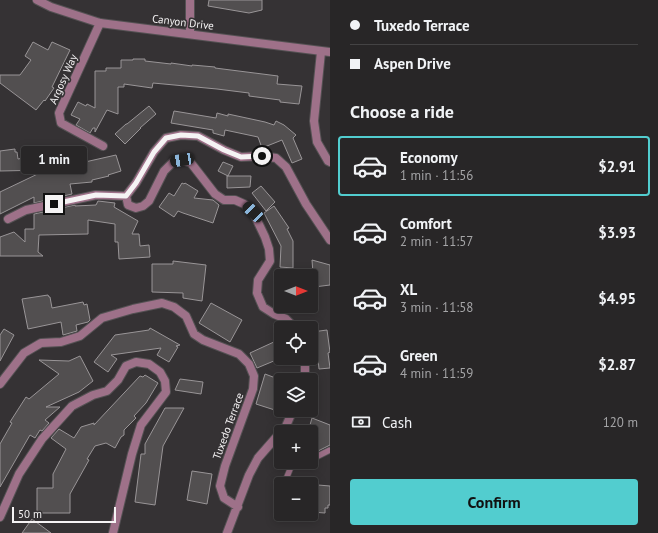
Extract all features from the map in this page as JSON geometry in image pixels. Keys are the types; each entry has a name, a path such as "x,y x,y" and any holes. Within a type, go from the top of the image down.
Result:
{"street":[{"name":"Canyon Drive","path":"37,0 51,7 100,23 330,52"},
{"path":"190,0 190,34"},
{"name":"Argosy Way","path":"100,23 59,113 62,123 103,146"},
{"path":"321,52 314,121 317,142 330,162"},
{"path":"126,196 136,183 154,152 166,138 181,135 198,136 241,157 262,156 276,158 286,166 306,204 330,240"},
{"path":"126,196 128,205 136,208 144,206 164,172 173,162 182,160 191,163 215,194 224,200 235,200 244,204 253,212 265,237 269,249 270,260 258,280 257,293 263,307 288,321"},
{"path":"8,219 26,210 96,195 126,196"},
{"name":"Tuxedo Terrace","path":"0,384 24,353 41,343 62,342 80,336 102,318 133,309 162,303 174,307 186,316 194,334 202,340 239,354 249,364 254,376 253,389 225,466 220,486 224,498 238,507"},
{"path":"0,517 19,474 42,439 72,406 93,395 107,391 118,380 126,366 136,362 149,364 160,372 165,381 166,392 141,425 132,454 113,533"},
{"path":"227,533 249,475 258,458 286,426 290,417"}],"lane":[{"path":"318,456 330,450"}],"building":[{"path":"209,0 262,0 262,10 249,13 208,6"},
{"path":"33,42 48,50 52,42 70,50 52,87 54,88 45,101 44,100 36,110 0,83 0,75 20,75 31,60 25,56"},
{"path":"145,59 145,61 171,64 215,67 278,76 277,84 302,86 299,104 249,96 249,93 217,89 153,83 152,88 124,84 124,87 118,87 118,114 107,110 95,132 95,128 93,128 90,133 76,125 80,119 71,115 78,102 95,108 95,71 106,71 106,68 121,68 121,60"},
{"path":"149,106 156,114 125,144 115,134"},
{"path":"174,111 216,118 217,113 228,116 228,114 274,125 276,121 284,125 296,135 293,138 302,159 292,163 282,140 262,148 258,137 225,130 224,136 213,133 213,130 171,123"},
{"path":"61,146 62,156 81,154 79,158 82,157 73,174 85,162 116,155 121,171 108,175 109,176 92,180 92,182 70,184 72,194 34,203 34,197 0,214 0,192 46,170 0,171 0,151 15,149 18,159 44,154 44,149"},
{"path":"223,162 233,166 228,176 218,171"},
{"path":"227,176 251,176 250,187 227,188"},
{"path":"182,183 185,183 198,191 194,198 213,200 219,205 213,223 178,211 174,217 159,207 169,193 174,196"},
{"path":"261,186 275,202 266,211 252,193"},
{"path":"98,201 115,203 114,207 138,221 132,234 139,234 140,246 149,245 150,257 119,259 118,242 115,242 115,224 88,220 88,234 39,235 38,252 43,256 0,256 0,237 14,232 25,242 25,229 34,229 34,214 75,205 96,205"},
{"path":"274,206 289,228 287,229 293,241 293,268 280,267 281,246 264,213"},
{"path":"312,260 330,265 330,285 318,286 318,269 313,269"},
{"path":"173,261 206,265 202,301 183,298 183,293 152,292 152,264 173,264"},
{"path":"48,295 50,297 52,308 83,302 84,305 87,304 90,320 88,322 76,325 77,331 63,335 61,322 28,329 22,299"},
{"path":"211,303 242,320 230,342 199,323"},
{"path":"150,328 180,345 176,346 178,347 169,362 157,355 161,348 111,355 117,359 108,372 94,362 115,335 149,330"},
{"path":"4,329 14,335 0,361 0,335"},
{"path":"327,330 330,352 328,353 330,368 319,369 318,331"},
{"path":"274,342 274,361 257,368 250,353"},
{"path":"80,356 93,381 79,392 46,407 60,407 45,420 49,423 42,431 40,430 35,438 30,435 0,487 0,444 12,423 10,422 26,397 29,399 59,374 39,360 69,361"},
{"path":"265,374 274,377 274,410 256,404"},
{"path":"145,375 158,383 146,403 134,416 136,418 124,430 124,435 121,437 115,448 106,443 95,446 70,494 70,513 37,513 37,488 53,488 53,474 66,449 51,438 59,429 74,438 81,427 94,423 94,425 140,376 143,377"},
{"path":"180,379 203,382 201,394 175,390"},
{"path":"165,408 184,408 163,446 155,505 135,502 141,454 145,454 145,444"},
{"path":"312,418 330,425 330,445 318,451 318,425 310,425"},
{"path":"192,471 212,474 207,504 187,500"},
{"path":"318,485 330,486 330,505 328,505 328,508 325,508 325,513 318,512"},
{"path":"32,519 51,533 22,533"}],"route":[{"path":"54,204 96,195 126,196 136,183 154,152 166,138 181,135 198,136 241,157 262,156"}]}
